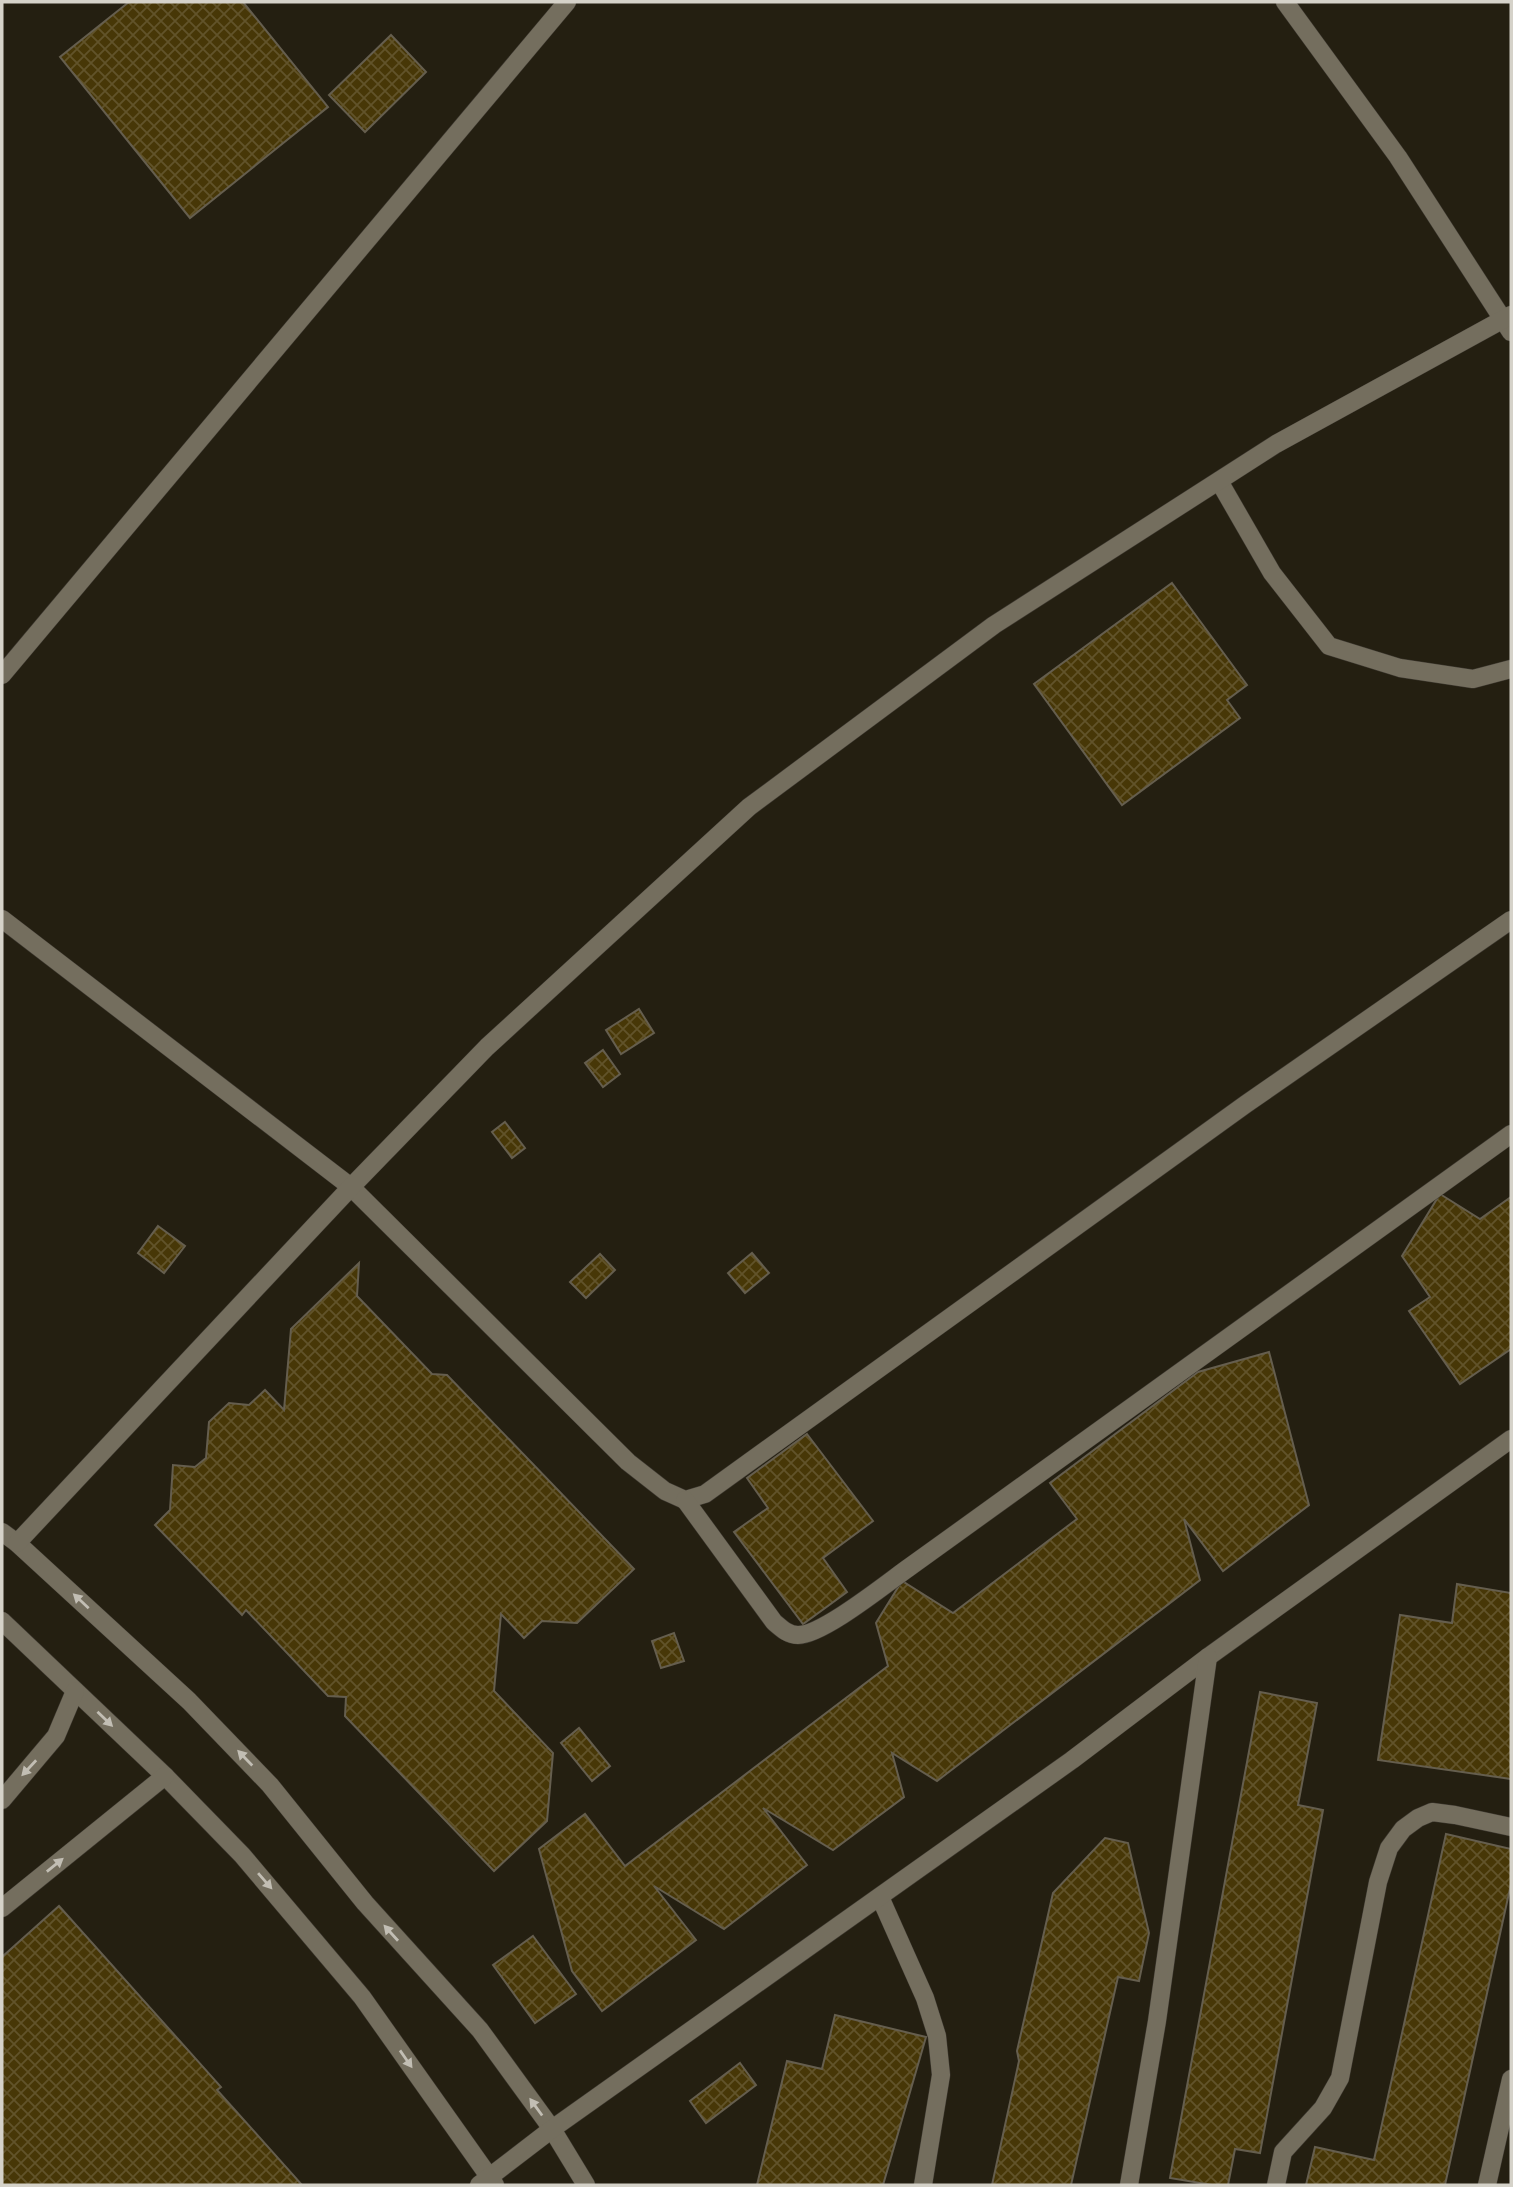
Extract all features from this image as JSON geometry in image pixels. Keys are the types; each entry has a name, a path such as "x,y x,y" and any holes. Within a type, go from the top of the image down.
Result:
{"street":[{"path":"2,675 567,2"},
{"path":"17,1543 351,1187 487,1047 749,807 994,625 1276,444 1509,322 1398,157 1285,2"},
{"path":"1219,481 1272,573 1329,646 1400,668 1473,679 1511,669"},
{"path":"2,919 351,1187 628,1462 665,1491 685,1500 774,1622 790,1634 799,1635 824,1626 1511,1134"},
{"path":"685,1500 705,1494 1246,1104 1511,920"},
{"path":"2,1621 165,1776 242,1855 362,1997 488,2183 552,2129 1072,1760 1208,1657 1511,1439"},
{"path":"2,1532 189,1701 270,1785 365,1903 480,2030 552,2129 586,2185"},
{"path":"1129,2185 1157,2021 1208,1657"},
{"path":"2,1800 55,1736 75,1690"},
{"path":"2,1908 165,1776"},
{"path":"1276,2185 1283,2152 1323,2108 1340,2078 1378,1882 1389,1847 1403,1829 1432,1812 1511,1827"},
{"path":"880,1897 925,1998 937,2036 941,2075 923,2185"},
{"path":"1487,2185 1511,2079"}],"building":[{"path":"129,2 243,2 328,107 190,218 60,57"},
{"path":"391,35 426,72 365,132 329,95"},
{"path":"1172,583 1247,685 1227,700 1240,718 1122,805 1034,684"},
{"path":"639,1009 654,1033 621,1054 606,1030"},
{"path":"603,1050 620,1074 603,1087 585,1063"},
{"path":"505,1122 525,1148 512,1158 492,1132"},
{"path":"1440,1194 1480,1219 1511,1197 1511,1349 1460,1384 1409,1311 1430,1297 1402,1256"},
{"path":"158,1226 185,1246 164,1273 138,1253"},
{"path":"752,1253 769,1273 745,1293 728,1273"},
{"path":"600,1254 615,1270 586,1298 570,1282"},
{"path":"359,1263 357,1296 432,1374 447,1375 634,1569 577,1623 542,1621 524,1638 501,1614 494,1691 553,1753 547,1821 494,1871 345,1716 346,1697 328,1696 246,1610 242,1615 155,1525 170,1510 173,1465 195,1467 206,1458 209,1422 229,1403 249,1405 265,1390 284,1410 291,1329"},
{"path":"1269,1352 1309,1505 1223,1571 1184,1519 1200,1580 937,1781 892,1753 904,1797 833,1850 763,1808 807,1865 724,1929 654,1886 696,1940 602,2011 572,1971 539,1849 585,1814 625,1866 888,1666 876,1623 902,1581 953,1613 1077,1519 1050,1483 1198,1372"},
{"path":"807,1434 873,1521 823,1558 847,1592 803,1624 734,1532 768,1508 747,1478"},
{"path":"1457,1584 1511,1593 1511,1779 1378,1760 1400,1615 1452,1623"},
{"path":"674,1633 684,1661 661,1668 652,1641"},
{"path":"1260,1692 1317,1703 1298,1805 1323,1810 1260,2153 1235,2149 1228,2185 1212,2185 1170,2178"},
{"path":"579,1728 610,1766 592,1781 561,1743"},
{"path":"1446,1834 1511,1849 1511,1884 1445,2185 1306,2185 1315,2147 1374,2160"},
{"path":"1105,1838 1128,1843 1149,1933 1139,1981 1118,1977 1071,2185 992,2185 1019,2061 1017,2051 1053,1893"},
{"path":"59,1906 221,2087 217,2090 302,2185 2,2185 2,1957"},
{"path":"533,1936 576,1994 535,2023 493,1965"},
{"path":"835,2015 926,2037 883,2185 757,2185 787,2061 822,2069"},
{"path":"740,2063 756,2085 706,2123 690,2101"}]}
